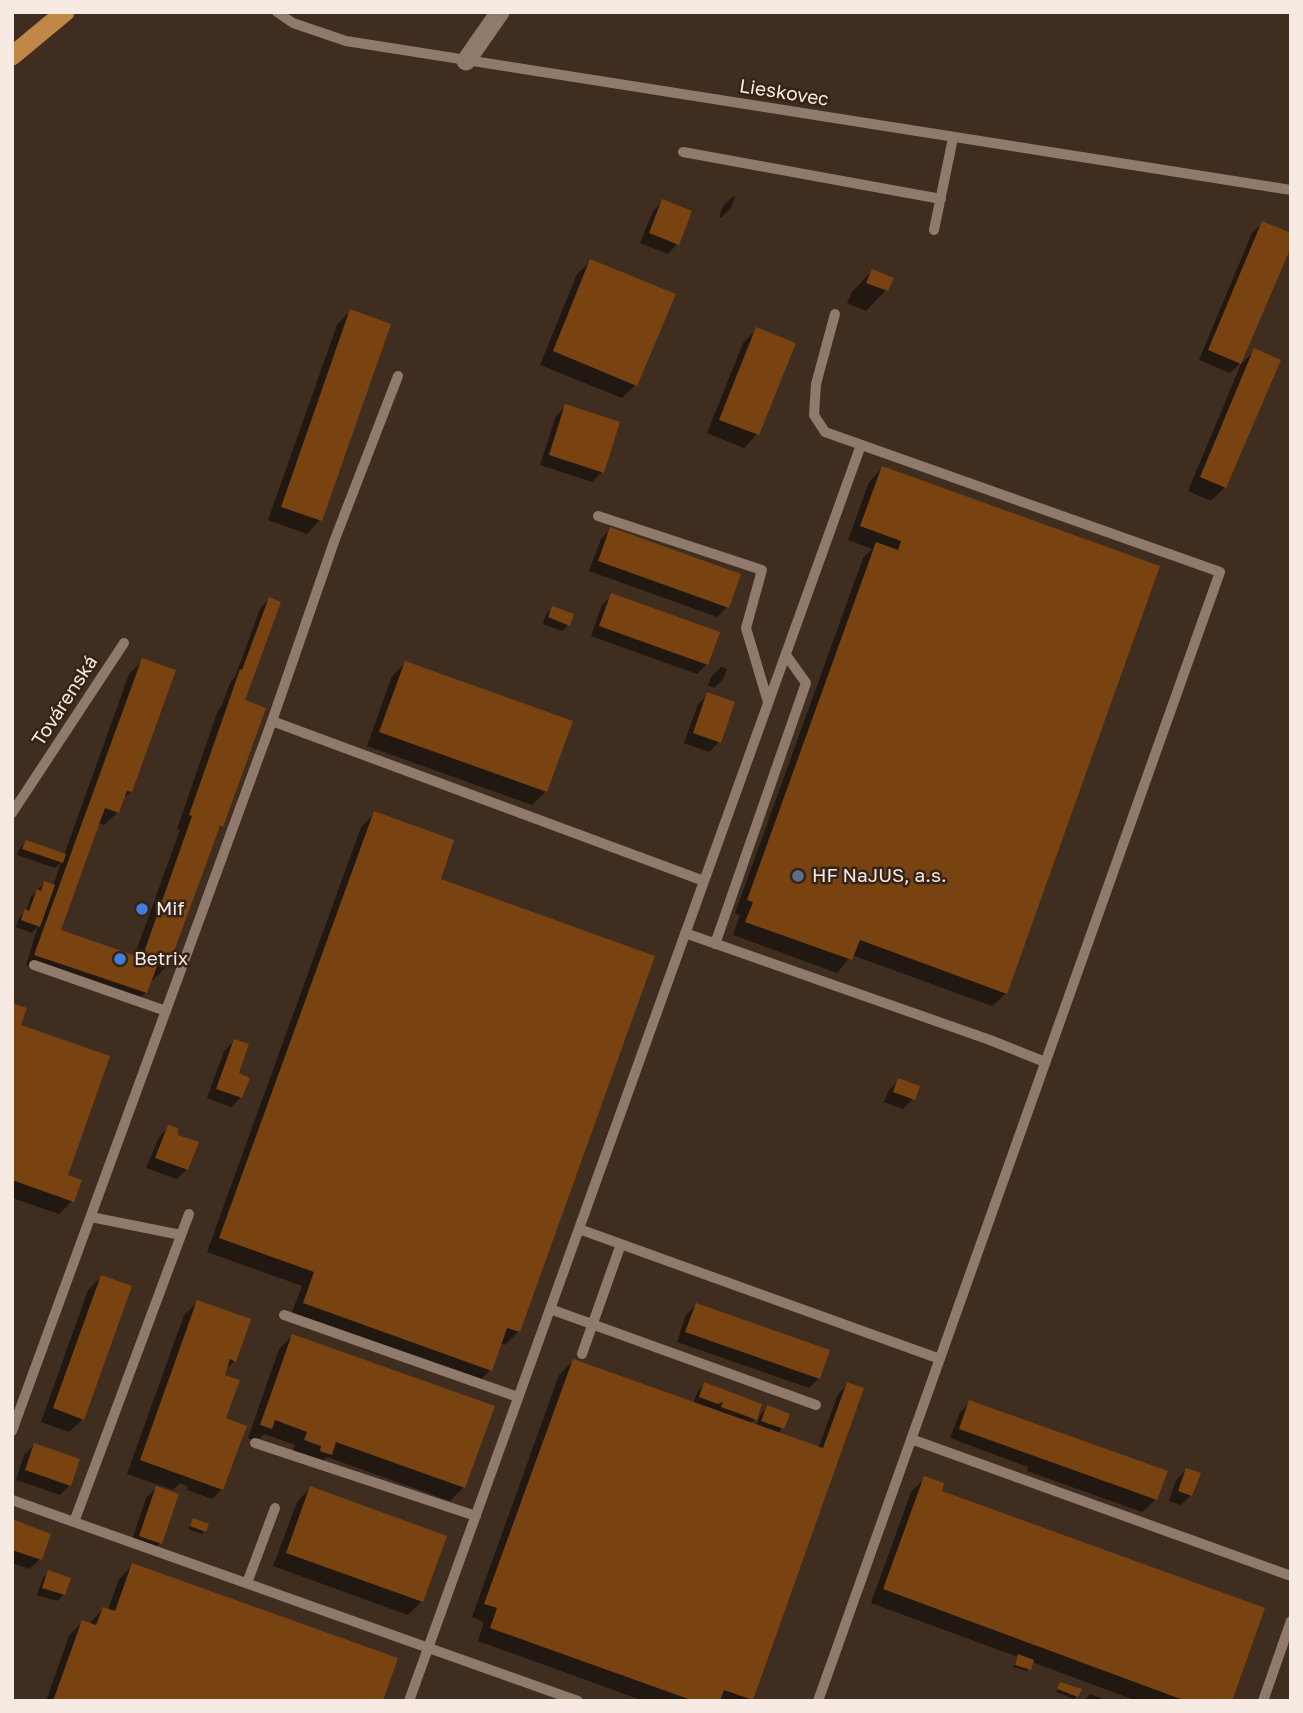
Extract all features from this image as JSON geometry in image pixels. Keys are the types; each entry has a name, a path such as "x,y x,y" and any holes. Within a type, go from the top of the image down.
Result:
{"main road":[{"path":"12,56 65,12"}],"street":[{"path":"466,61 500,12"}],"lane":[{"name":"Lieskovec","path":"277,12 293,23 345,41 1291,190"},
{"path":"934,230 953,138"},
{"path":"683,152 941,199"},
{"path":"818,1701 1220,572 825,432 814,415 816,384 835,314"},
{"path":"12,1431 272,721 335,539 398,376"},
{"path":"409,1701 861,445"},
{"path":"598,516 762,570 746,628 768,702"},
{"name":"Továrenská","path":"12,813 124,643"},
{"path":"715,944 806,683 786,655"},
{"path":"272,721 704,881"},
{"path":"685,933 990,1040 1045,1062"},
{"path":"34,965 166,1012"},
{"path":"75,1522 189,1214"},
{"path":"90,1217 181,1235"},
{"path":"579,1229 940,1360"},
{"path":"582,1354 621,1244"},
{"path":"550,1309 816,1405"},
{"path":"284,1315 518,1397"},
{"path":"911,1439 1291,1576"},
{"path":"255,1443 476,1516"},
{"path":"12,1500 578,1701"},
{"path":"247,1583 275,1508"},
{"path":"1263,1701 1291,1621"}],"building":[{"path":"662,199 692,211 679,245 649,233"},
{"path":"1262,221 1291,233 1291,247 1241,364 1208,350"},
{"path":"590,259 676,294 637,386 553,351"},
{"path":"872,269 894,278 888,291 866,283"},
{"path":"350,309 391,324 322,521 281,507"},
{"path":"756,327 796,343 759,435 719,420"},
{"path":"1254,348 1281,360 1226,488 1200,477"},
{"path":"565,404 620,422 604,473 549,455"},
{"path":"882,466 1160,566 1007,994 860,940 852,960 745,922 753,902 747,900 876,542 898,550 901,541 860,526"},
{"path":"610,527 741,574 729,608 598,561"},
{"path":"611,593 720,632 708,665 599,626"},
{"path":"269,597 281,602 245,700 266,708 168,968 158,964 147,993 34,955 142,658 176,670 132,792 127,791 119,813 105,808 61,930 142,958 240,669 242,670"},
{"path":"552,606 574,614 570,626 548,617"},
{"path":"405,661 573,721 547,792 379,732"},
{"path":"707,692 735,702 721,743 693,733"},
{"path":"374,811 454,840 441,879 655,956 520,1332 507,1328 492,1371 303,1303 314,1272 219,1238"},
{"path":"26,840 66,854 63,863 22,849"},
{"path":"44,881 55,885 40,927 21,920 25,909 29,911 37,889 41,891"},
{"path":"12,1003 27,1008 21,1025 110,1056 68,1175 82,1180 74,1202 12,1180"},
{"path":"234,1039 249,1044 239,1073 250,1078 242,1098 216,1089"},
{"path":"898,1078 920,1086 915,1100 893,1092"},
{"path":"168,1125 178,1128 178,1135 199,1142 188,1170 155,1158"},
{"path":"101,1275 132,1286 84,1420 53,1408"},
{"path":"197,1300 251,1319 236,1362 230,1359 225,1375 240,1380 226,1418 247,1426 223,1490 140,1460"},
{"path":"696,1303 830,1350 820,1379 685,1332"},
{"path":"292,1334 495,1406 465,1488 336,1442 332,1455 320,1451 321,1446 304,1440 307,1432 275,1420 272,1429 260,1425"},
{"path":"573,1359 823,1448 847,1382 864,1388 753,1700 724,1690 720,1701 694,1701 490,1628 497,1608 484,1604"},
{"path":"704,1382 762,1404 757,1420 721,1407 723,1402 718,1404 699,1397"},
{"path":"969,1400 1168,1471 1157,1500 959,1429"},
{"path":"767,1405 790,1414 784,1429 761,1421"},
{"path":"34,1443 80,1459 71,1486 25,1470"},
{"path":"1186,1468 1201,1473 1192,1496 1178,1491"},
{"path":"924,1476 944,1483 942,1491 1265,1608 1232,1701 1186,1701 883,1589"},
{"path":"156,1486 179,1494 162,1544 139,1536"},
{"path":"310,1486 447,1536 423,1602 286,1553"},
{"path":"193,1518 209,1524 206,1532 190,1526"},
{"path":"12,1519 51,1534 42,1560 12,1550"},
{"path":"132,1563 398,1658 383,1701 53,1701 82,1620 96,1625 103,1607 115,1611"},
{"path":"48,1570 71,1578 65,1595 42,1588"},
{"path":"1018,1654 1034,1660 1031,1670 1015,1665"},
{"path":"1060,1682 1082,1689 1078,1697 1057,1689"}],"place":[{"name":"HF NaJUS, a.s.","path":"798,876"},
{"name":"Mif","path":"142,909"},
{"name":"Betrix","path":"120,959"}]}
